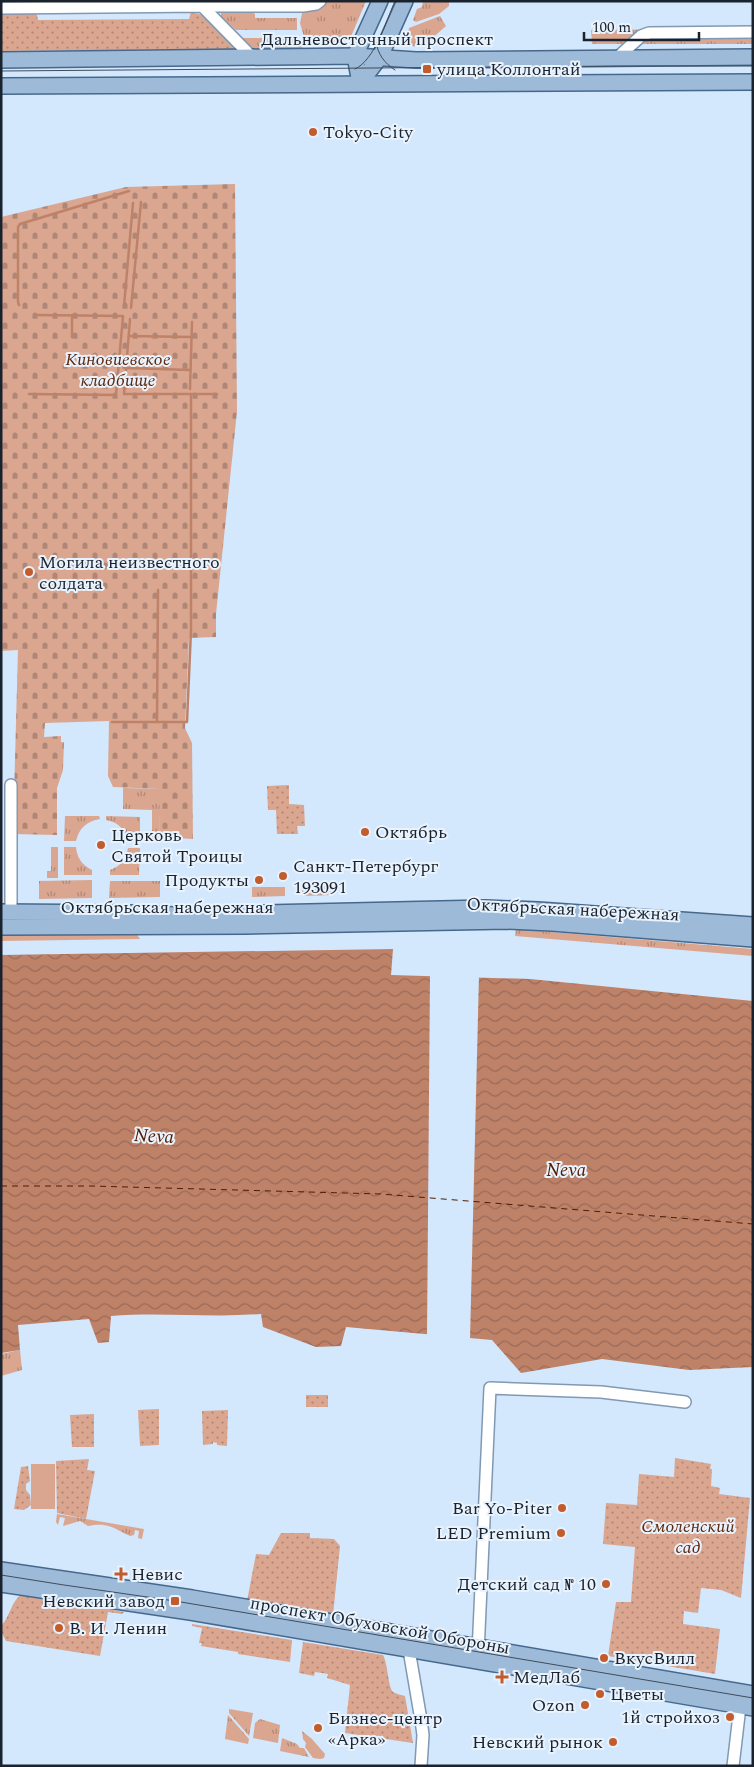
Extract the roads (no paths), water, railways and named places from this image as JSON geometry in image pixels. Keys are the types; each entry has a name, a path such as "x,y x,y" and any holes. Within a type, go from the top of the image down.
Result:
{"main road":[{"path":"360,83 356,56 380,1"},
{"path":"360,83 380,56 405,1"},
{"name":"Дальневосточный проспект","path":"1,60 356,56 380,56 416,60 753,58"},
{"path":"1,86 753,82"},
{"name":"Октябрьская набережная","path":"6,912 176,915 492,909 538,910 753,925"},
{"name":"Октябрьская набережная","path":"1,927 246,926 507,921 753,939"},
{"name":"проспект Обуховской Обороны","path":"1,1570 192,1598 408,1642 747,1700"},
{"name":"проспект Обуховской Обороны","path":"1,1584 408,1642"}],"street":[{"path":"1,8 298,6 311,5 320,1"},
{"path":"202,6 253,58"},
{"path":"617,58 641,36 649,33 753,32"},
{"path":"6,912 12,784"},
{"path":"478,1654 490,1388 600,1392 685,1402"},
{"path":"408,1642 421,1720 420,1766"},
{"path":"733,1766 747,1700"}],"water":[{"name":"Neva","path":"393,949 391,975 530,979 753,1001 753,1367 689,1370 602,1359 521,1373 492,1340 346,1327 341,1346 316,1347 263,1327 261,1314 111,1316 109,1342 98,1343 89,1319 18,1325 20,1350 1,1353 1,955"}],"waterway":[{"path":"19,305 18,227 20,224 129,191"},
{"path":"131,308 141,202"},
{"path":"124,306 133,203"},
{"path":"29,394 116,395 123,316 36,315"},
{"path":"72,315 72,337"},
{"path":"130,319 124,394 217,394"},
{"path":"190,389 192,322"},
{"path":"129,336 192,337"},
{"path":"126,368 190,370"},
{"path":"112,722 187,722 191,630 191,395"},
{"path":"157,721 158,590"}],"tram line":[{"path":"355,69 362,64 374,49 395,1"},
{"path":"376,42 382,58 395,70"},
{"path":"1,71 753,66"},
{"path":"1,1575 175,1601 753,1698"}],"place":[{"name":"улица Коллонтай","path":"427,69"},
{"name":"Tokyo-City","path":"313,132"},
{"name":"Могила неизвестного солдата","path":"29,572"},
{"name":"Октябрь","path":"365,832"},
{"name":"Церковь Святой Троицы","path":"101,845"},
{"name":"Санкт-Петербург 193091","path":"283,876"},
{"name":"Продукты","path":"259,880"},
{"name":"Bar Yo-Piter","path":"562,1508"},
{"name":"LED Premium","path":"561,1533"},
{"name":"Невис","path":"121,1574"},
{"name":"Детский сад № 10","path":"606,1584"},
{"name":"Невский завод","path":"175,1601"},
{"name":"В. И. Ленин","path":"59,1628"},
{"name":"ВкусВилл","path":"604,1658"},
{"name":"МедЛаб","path":"502,1677"},
{"name":"Цветы","path":"600,1694"},
{"name":"Ozon","path":"585,1705"},
{"name":"1й стройхоз","path":"730,1717"},
{"name":"Бизнес-центр «Арка»","path":"318,1728"},
{"name":"Невский рынок","path":"613,1742"}],"park label":[{"name":"Киновиевское кладбище","path":"118,369"},
{"name":"Смоленский сад","path":"688,1536"}]}
